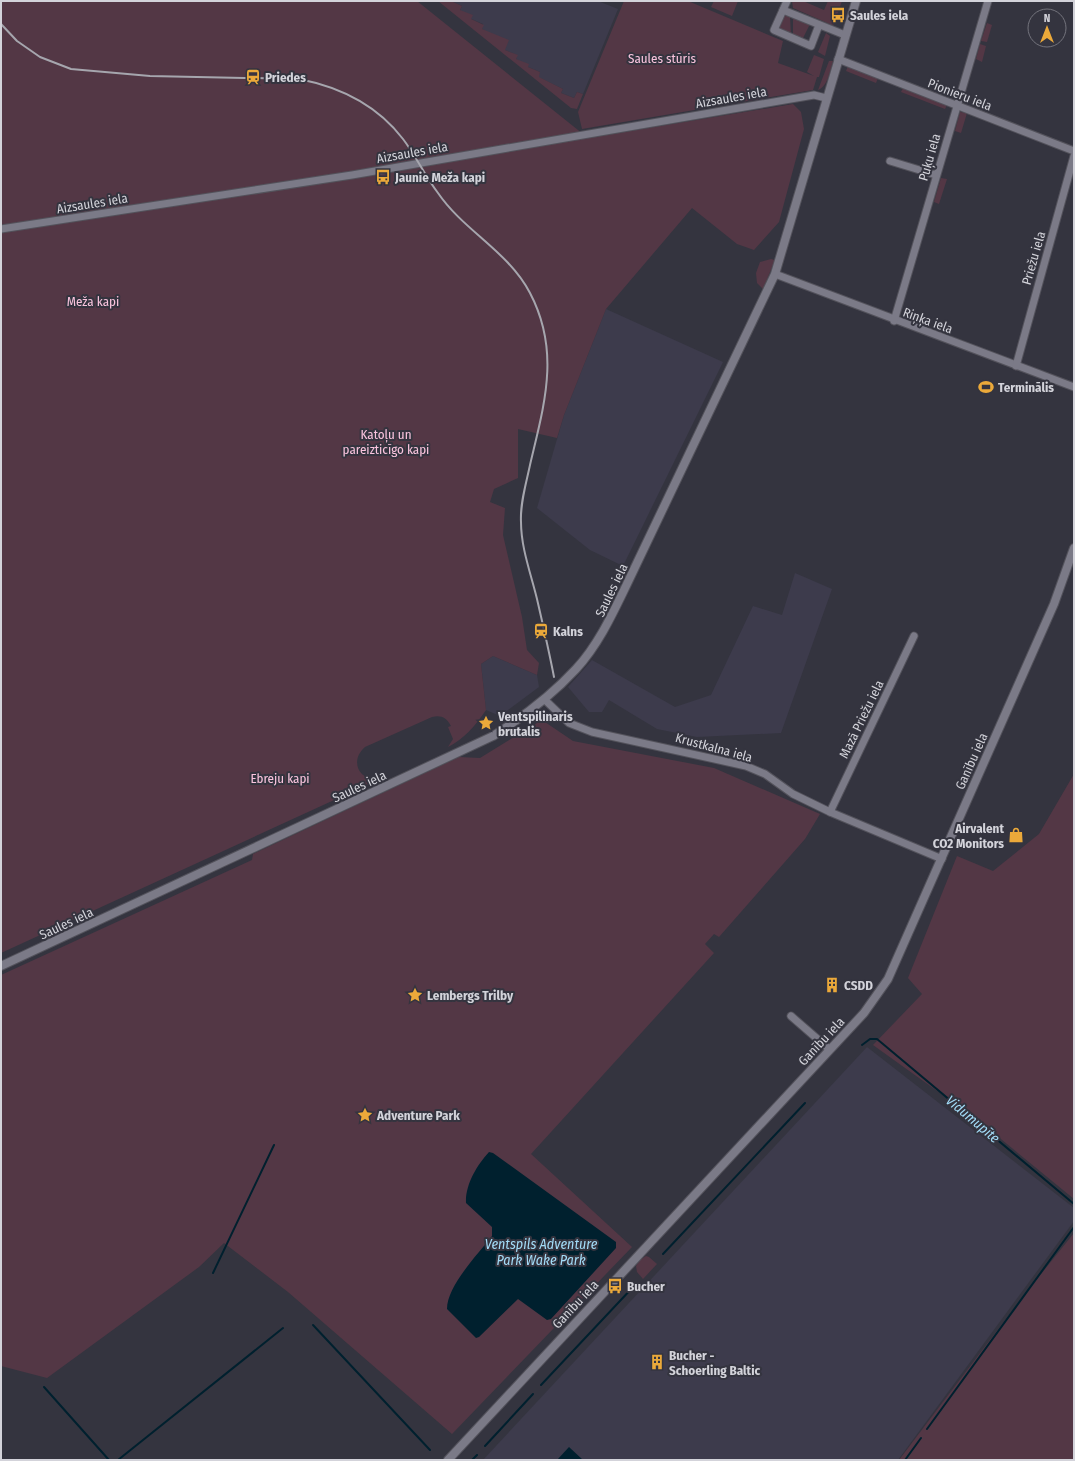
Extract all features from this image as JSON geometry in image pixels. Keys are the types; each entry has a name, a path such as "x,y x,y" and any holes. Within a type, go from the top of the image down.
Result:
{"street":[{"path":"787,1 774,30 811,46 819,25"},
{"name":"Saules iela","path":"1,966 493,736 544,699 576,668 606,626 775,274 856,1"},
{"name":"Puķu iela","path":"894,321 988,1"},
{"path":"783,10 845,35"},
{"name":"Pionieru iela","path":"838,59 1074,151"},
{"name":"Aizsaules iela","path":"1,229 352,175 814,95 826,98"},
{"name":"Priežu iela","path":"1016,366 1074,156"},
{"path":"890,161 936,176"},
{"name":"Riņķa iela","path":"775,274 894,321 1074,387"},
{"name":"Ganību iela","path":"448,1460 864,1013 888,979 942,859 964,804 1054,604 1074,548"},
{"name":"Mazā Priežu iela","path":"830,812 914,636"},
{"name":"Krustkalna iela","path":"544,699 569,723 592,732 746,766 765,774 794,794 830,812 942,859"},
{"path":"791,1016 830,1049"}],"shaded area":[{"path":"451,1 598,1 618,9 583,94 577,92 574,98 561,93 563,89 538,77 540,72 528,67 516,59 517,55 505,50 482,29 483,24 471,19 460,10 462,6"},
{"path":"606,309 723,362 623,566 590,550 537,508 564,415"},
{"path":"795,573 832,589 781,733 697,737 657,729 609,700 602,712 589,712 568,687 592,660 675,707 711,695 753,606 782,615"},
{"path":"493,656 537,675 539,687 500,716 486,710 481,664"},
{"path":"867,1047 1074,1208 1074,1221 898,1460 483,1460"}],"green space":[{"path":"1,1 417,1 588,138 793,104 801,112 804,129 779,222 754,250 737,244 692,208 606,309 564,415 557,438 518,429 518,478 494,489 490,502 505,508 503,535 522,617 527,650 539,663 537,675 493,656 481,664 486,710 469,731 454,744 448,747 453,739 448,727 451,726 443,717 438,716 432,717 365,747 358,758 357,764 359,769 362,774 367,777 380,779 1,953"},
{"path":"438,1 451,1 462,6 460,10 473,15 471,19 484,25 482,29 509,40 505,50 518,55 516,59 529,64 528,67 540,72 539,77 563,89 561,93 574,98 577,92 583,94 577,109 571,108"},
{"name":"Saules stūris","path":"624,1 688,1 783,41 778,63 814,76 807,72 814,55 824,59 819,77 817,77 813,90 582,129 578,112"},
{"path":"714,1 738,1 732,16 711,7"},
{"path":"792,1 803,1 824,10 828,1 842,1 834,24 832,25 793,8"},
{"path":"784,14 790,16 791,35 779,29"},
{"path":"793,17 810,24 802,40 793,36"},
{"path":"987,23 992,25 987,42 981,41"},
{"path":"826,33 830,36 825,56 818,52"},
{"path":"980,44 986,46 982,62 976,59"},
{"path":"829,61 833,61 828,78 824,85 818,90"},
{"path":"848,66 878,78 876,83 846,71"},
{"path":"903,88 947,105 945,109 901,92"},
{"path":"960,112 967,113 961,133 955,131"},
{"path":"941,178 947,179 939,204 934,202"},
{"path":"771,259 775,260 763,289 757,283 756,273 760,262"},
{"name":"Adventure Park","path":"542,720 573,741 714,768 820,814 805,839 719,937 714,934 705,944 714,953 531,1154 632,1247 452,1434 288,1292 224,1243 199,1267 47,1378 1,1366 1,975 252,860 253,854 459,757 480,758"},
{"path":"1074,774 1074,1199 979,1121 873,1045 922,994 908,978 957,856 993,871 1039,834"},
{"path":"1074,1233 1074,1460 899,1460 1021,1299"},
{"path":"646,1256 657,1264 643,1279 637,1272 636,1266 640,1260"}],"water":[{"name":"Ventspils Adventure Park Wake Park","path":"489,1152 493,1153 616,1242 616,1248 551,1319 547,1320 518,1299 479,1337 476,1338 447,1309 448,1300 452,1290 464,1271 492,1236 492,1227 466,1203 467,1189 470,1182 480,1163"},
{"path":"569,1447 583,1460 557,1460"}],"waterway":[{"name":"Vidumupīte","path":"862,1045 870,1039 877,1039 1074,1204"},
{"path":"663,1254 805,1103"},
{"path":"213,1273 274,1145"},
{"path":"927,1429 1074,1227"},
{"path":"541,1385 634,1286"},
{"path":"313,1325 430,1450"},
{"path":"118,1460 283,1328"},
{"path":"44,1387 109,1460"},
{"path":"485,1446 533,1394"},
{"path":"905,1460 921,1438"},
{"path":"472,1460 477,1455"}],"railway":[{"path":"1,24 17,41 40,57 71,69 150,76 299,79 329,87 357,99 382,116 393,127 408,146 433,186 460,219 510,265 521,278 530,293 539,315 545,336 547,379 540,421 521,508 521,532 524,551 537,599 554,677"}],"place":[{"name":"Saules iela","path":"838,15"},
{"name":"Priedes","path":"253,77"},
{"name":"Jaunie Meža kapi","path":"383,177"},
{"name":"Terminālis","path":"986,387"},
{"name":"Kalns","path":"541,631"},
{"name":"Ventspilinaris brutalis","path":"486,723"},
{"name":"Airvalent CO2 Monitors","path":"1016,835"},
{"name":"CSDD","path":"832,985"},
{"name":"Lembergs Trilby","path":"415,995"},
{"name":"Adventure Park","path":"365,1115"},
{"name":"Bucher","path":"615,1286"},
{"name":"Bucher - Schoerling Baltic","path":"657,1362"}],"park label":[{"name":"Meža kapi","path":"93,301"},
{"name":"Katoļu un pareizticīgo kapi","path":"386,442"},
{"name":"Ebreju kapi","path":"280,778"}]}
